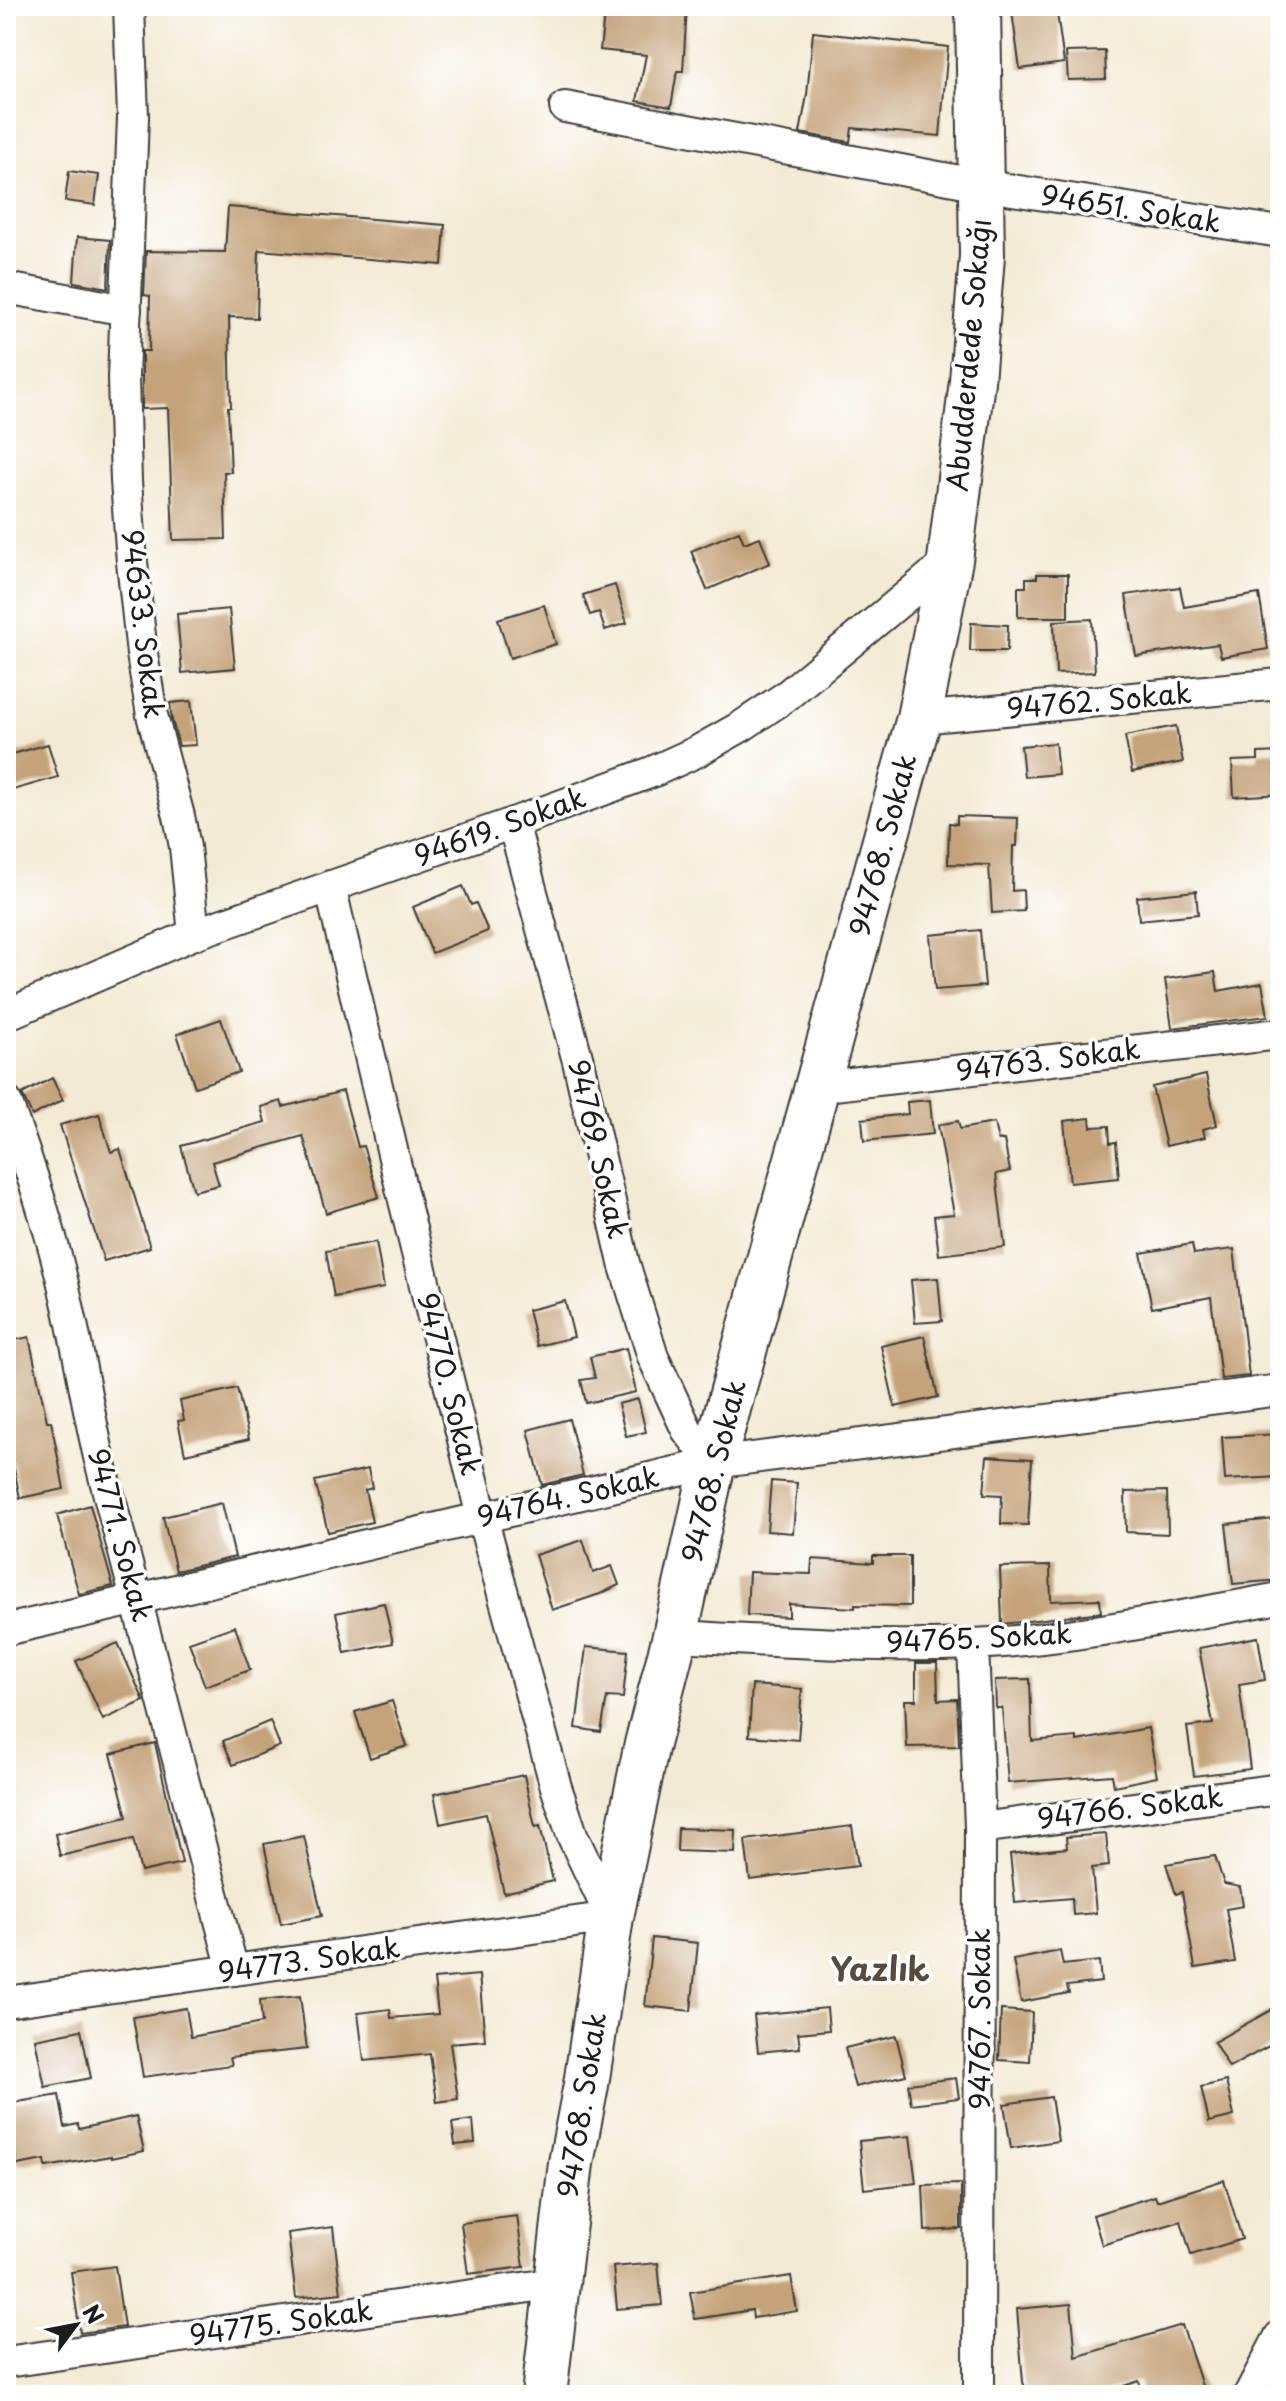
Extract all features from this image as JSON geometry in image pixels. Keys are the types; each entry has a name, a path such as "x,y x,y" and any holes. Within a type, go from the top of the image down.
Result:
{"street":[{"name":"94633. Sokak","path":"129,6 133,117 123,424 142,654 152,715 185,847 194,934"},
{"name":"Abudderdede Sokağı","path":"950,560 978,317 982,256 978,6"},
{"name":"94651. Sokak","path":"565,107 981,185 1280,232"},
{"path":"6,288 126,310"},
{"name":"94768. Sokak","path":"544,2395 571,2163 611,1917 646,1748 675,1636 713,1463 919,718 950,560"},
{"name":"94619. Sokak","path":"6,1015 194,934 513,823 652,772 696,752 742,726 796,689 950,560"},
{"name":"94762. Sokak","path":"919,718 1280,684"},
{"name":"94769. Sokak","path":"513,823 578,1061 624,1263 649,1343 687,1430 713,1463"},
{"name":"94770. Sokak","path":"330,886 482,1517 556,1787 573,1837 611,1917"},
{"name":"94763. Sokak","path":"816,1087 1280,1034"},
{"name":"94771. Sokak","path":"6,1101 54,1248 99,1457 233,1970"},
{"name":"94764. Sokak","path":"6,1630 713,1463 1280,1390"},
{"name":"94765. Sokak","path":"675,1636 843,1644 973,1644 1163,1621 1280,1598"},
{"name":"94767. Sokak","path":"973,1644 980,1828 979,2395"},
{"name":"94766. Sokak","path":"980,1828 1280,1789"},
{"name":"94773. Sokak","path":"6,2002 611,1917"},
{"name":"94775. Sokak","path":"6,2362 557,2283"},
{"path":"1249,2395 1280,2336"}],"building":[{"path":"605,6 687,6 683,71 677,71 671,107 637,101 646,55 600,50"},
{"path":"1056,6 1064,63 1020,69 1012,12"},
{"path":"813,32 948,47 940,136 852,128 850,142 800,133"},
{"path":"1105,51 1106,79 1068,80 1066,52"},
{"path":"69,171 99,175 95,205 65,201"},
{"path":"228,207 445,225 442,265 259,250 257,318 229,317 231,472 224,472 226,539 173,540 168,408 142,409 142,351 149,351 150,296 144,295 146,251 225,252"},
{"path":"77,237 110,240 108,288 74,282"},
{"path":"739,531 744,543 760,537 770,563 707,590 691,551"},
{"path":"1037,574 1068,574 1068,617 1018,617 1018,587 1026,587 1026,578 1037,578"},
{"path":"615,585 627,623 605,630 599,612 590,615 583,595"},
{"path":"1180,587 1184,607 1259,594 1268,649 1221,657 1218,644 1136,656 1126,595"},
{"path":"544,605 556,644 510,658 498,619"},
{"path":"229,609 235,668 182,673 177,614"},
{"path":"1092,619 1095,672 1056,674 1054,621"},
{"path":"971,623 1008,625 1007,651 970,651"},
{"path":"191,701 196,745 179,746 170,703"},
{"path":"1176,726 1183,762 1132,772 1125,736"},
{"path":"1055,743 1058,774 1024,777 1021,746"},
{"path":"48,744 58,777 6,792 6,756"},
{"path":"1280,752 1280,794 1234,797 1232,761 1258,760 1258,753"},
{"path":"957,816 1018,818 1017,846 1013,846 1012,891 1023,890 1024,911 992,913 989,865 948,864 949,823 957,824"},
{"path":"463,886 471,905 476,903 488,931 432,953 413,907"},
{"path":"1196,891 1198,914 1139,920 1137,897"},
{"path":"980,930 985,986 935,990 930,935"},
{"path":"1215,972 1218,991 1262,983 1268,1016 1172,1028 1165,979"},
{"path":"221,1019 239,1072 195,1087 177,1034"},
{"path":"1206,1075 1217,1125 1203,1129 1205,1137 1166,1146 1152,1087"},
{"path":"52,1078 63,1100 32,1116 22,1094"},
{"path":"343,1091 358,1147 363,1146 379,1197 326,1213 303,1136 212,1162 219,1185 194,1191 181,1146 265,1122 261,1107 281,1101 283,1107"},
{"path":"930,1100 933,1134 864,1141 862,1119 908,1114 907,1102"},
{"path":"99,1114 111,1152 120,1149 150,1247 104,1261 60,1125"},
{"path":"1090,1118 1091,1127 1109,1126 1110,1143 1116,1142 1119,1178 1070,1183 1064,1121"},
{"path":"958,1121 960,1129 994,1123 998,1141 1004,1140 1010,1171 996,1174 1005,1247 939,1255 934,1216 954,1214 938,1125"},
{"path":"376,1242 384,1288 334,1297 326,1251"},
{"path":"1192,1244 1194,1254 1234,1249 1249,1376 1221,1379 1211,1297 1152,1308 1141,1253"},
{"path":"938,1278 942,1321 915,1323 911,1280"},
{"path":"565,1301 574,1337 537,1346 528,1310"},
{"path":"924,1336 938,1397 895,1407 881,1346"},
{"path":"29,1337 47,1421 51,1421 64,1489 20,1498 6,1429 6,1342"},
{"path":"626,1348 636,1392 586,1403 581,1380 595,1378 590,1357"},
{"path":"237,1388 249,1439 185,1454 178,1421 184,1420 180,1401"},
{"path":"638,1399 646,1432 626,1436 618,1404"},
{"path":"569,1419 583,1475 542,1485 528,1430"},
{"path":"1280,1434 1280,1477 1225,1480 1222,1437"},
{"path":"987,1456 1032,1459 1028,1525 1001,1524 1002,1495 984,1494"},
{"path":"368,1469 372,1488 365,1490 372,1522 328,1532 315,1481"},
{"path":"771,1481 797,1483 793,1533 767,1531"},
{"path":"1167,1491 1168,1534 1126,1532 1125,1492"},
{"path":"222,1503 235,1557 176,1571 163,1517"},
{"path":"90,1505 113,1586 79,1594 57,1515"},
{"path":"1275,1519 1280,1580 1233,1584 1226,1524"},
{"path":"583,1540 593,1573 612,1566 619,1585 552,1610 535,1555"},
{"path":"873,1556 910,1556 910,1606 855,1605 855,1608 789,1604 789,1617 747,1615 749,1572 811,1574 812,1559 873,1563"},
{"path":"1050,1566 1051,1601 1100,1599 1101,1612 1002,1624 1000,1567"},
{"path":"384,1603 393,1643 345,1653 336,1613"},
{"path":"235,1626 250,1670 205,1686 189,1642"},
{"path":"1258,1637 1265,1680 1239,1684 1250,1769 1194,1776 1187,1727 1213,1724 1199,1648"},
{"path":"118,1643 144,1701 103,1720 76,1661"},
{"path":"586,1647 628,1651 623,1698 607,1697 601,1732 576,1728"},
{"path":"916,1663 937,1663 938,1700 957,1699 959,1746 907,1747 905,1700 916,1700"},
{"path":"1030,1679 1032,1741 1077,1737 1077,1741 1148,1728 1157,1777 1114,1786 1112,1775 1008,1783 1002,1708 996,1708 995,1680"},
{"path":"752,1685 802,1689 798,1740 749,1736"},
{"path":"392,1701 407,1746 370,1758 355,1712"},
{"path":"270,1721 280,1746 233,1765 223,1741"},
{"path":"155,1743 182,1863 141,1872 133,1839 60,1856 55,1834 127,1817 111,1754"},
{"path":"524,1775 535,1827 540,1826 553,1881 504,1893 486,1814 440,1824 434,1794"},
{"path":"852,1826 858,1866 750,1880 745,1840"},
{"path":"678,1828 736,1830 735,1853 677,1851"},
{"path":"1106,1834 1109,1866 1092,1868 1096,1913 1073,1915 1072,1898 1015,1903 1010,1854 1067,1848 1066,1837"},
{"path":"304,1836 322,1916 281,1924 264,1844"},
{"path":"1215,1856 1224,1884 1240,1887 1243,1906 1226,1909 1235,1962 1195,1968 1182,1892 1176,1894 1166,1864"},
{"path":"652,1938 698,1943 691,2011 645,2006"},
{"path":"1060,1951 1063,1965 1099,1961 1101,1982 1067,1986 1069,1993 1021,2002 1013,1960"},
{"path":"479,1975 485,2040 450,2043 458,2099 437,2102 430,2054 364,2061 358,2013 390,2009 391,2018 438,2014 434,1979"},
{"path":"300,1996 307,2049 230,2057 232,2065 143,2077 133,2017 186,2008 191,2037 262,2023 260,2000"},
{"path":"1280,2005 1280,2040 1229,2068 1214,2042"},
{"path":"827,2008 829,2030 798,2033 800,2048 758,2052 754,2015"},
{"path":"1001,2010 1032,2012 1030,2062 999,2060"},
{"path":"81,2030 91,2078 45,2087 35,2039"},
{"path":"896,2036 906,2075 855,2087 845,2048"},
{"path":"956,2078 959,2098 911,2104 908,2084"},
{"path":"1226,2081 1234,2116 1209,2122 1201,2087"},
{"path":"59,2095 65,2127 78,2124 79,2129 136,2116 144,2151 46,2167 45,2160 17,2165 6,2104"},
{"path":"1051,2097 1058,2141 1011,2148 1004,2104"},
{"path":"473,2120 475,2143 455,2145 452,2123"},
{"path":"910,2136 916,2183 864,2189 859,2141"},
{"path":"1224,2180 1242,2239 1191,2255 1181,2221 1102,2245 1093,2215 1155,2196 1157,2201"},
{"path":"961,2184 961,2229 925,2231 923,2185"},
{"path":"517,2216 524,2267 468,2274 461,2223"},
{"path":"333,2227 341,2293 296,2298 288,2233"},
{"path":"658,2263 662,2305 617,2309 613,2267"},
{"path":"115,2266 124,2327 80,2333 71,2272"},
{"path":"791,2276 797,2311 753,2318 752,2310 695,2319 690,2292"},
{"path":"1071,2304 1076,2357 1182,2325 1205,2395 1143,2395 1139,2381 1098,2395 1028,2395 1023,2382 1017,2309"}],"district":[{"name":"Yazlık","path":"880,1970"}]}
